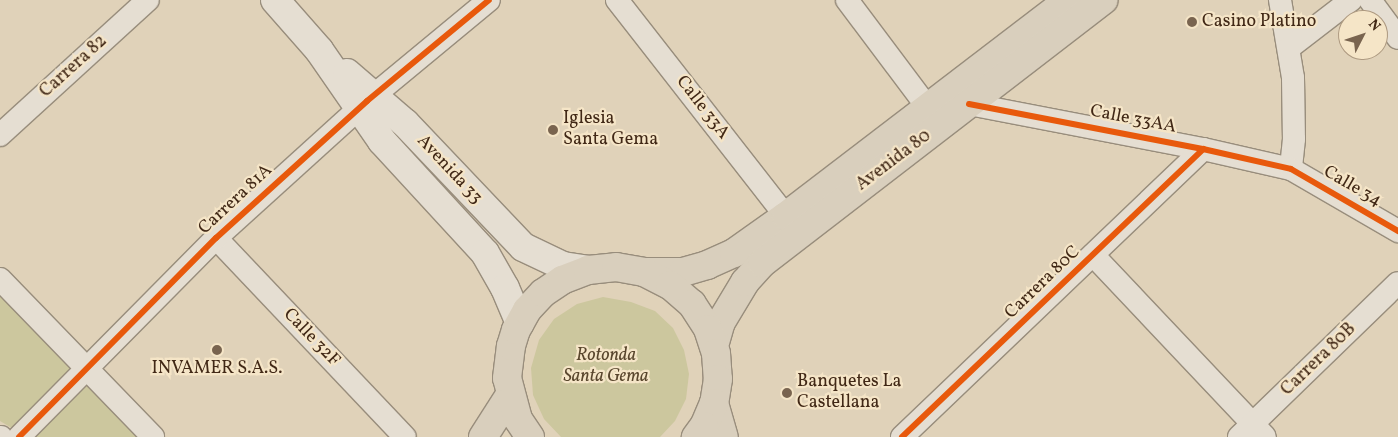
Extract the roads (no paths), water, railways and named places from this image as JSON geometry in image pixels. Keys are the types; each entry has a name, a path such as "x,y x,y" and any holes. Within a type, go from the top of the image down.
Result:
{"main road":[{"name":"Avenida 80","path":"644,272 683,272 707,266 734,253 786,216 1069,0"},
{"name":"Avenida 80","path":"714,346 721,322 741,288 762,262 1104,0"},
{"path":"530,437 518,419 510,395 508,362 511,346 520,323 527,310 543,293 562,280 588,270 616,267 644,272 670,285 692,304 708,329 714,346 718,378 714,403 704,426 696,437"},
{"path":"483,437 510,395"},
{"path":"714,403 724,437"}],"street":[{"name":"Carrera 82","path":"0,135 148,0"},
{"name":"Avenida 33","path":"275,0 366,102 405,123 523,247 563,266 588,270"},
{"name":"Carrera 81A","path":"19,437 216,238 366,102 488,0"},
{"name":"Calle 33A","path":"617,0 786,216"},
{"path":"847,0 928,108"},
{"path":"1280,0 1290,47 1295,108 1291,170"},
{"path":"1290,47 1352,0"},
{"path":"1370,0 1398,38"},
{"name":"Avenida 33","path":"366,102 382,141 484,253 506,288 520,323"},
{"name":"Calle 33AA","path":"969,104 1203,149 1291,170"},
{"name":"Carrera 80C","path":"902,437 1203,149"},
{"name":"Calle 34","path":"1291,170 1398,231"},
{"name":"Calle 32F","path":"216,238 405,437"},
{"path":"1093,255 1253,433"},
{"path":"0,279 153,437"},
{"name":"Carrera 80B","path":"1253,433 1398,283"}],"place":[{"name":"Casino Platino","path":"1192,22"},
{"name":"Iglesia Santa Gema","path":"553,130"},
{"name":"INVAMER S.A.S.","path":"217,350"},
{"name":"Banquetes La Castellana","path":"787,393"}],"park label":[{"name":"Rotonda Santa Gema","path":"606,367"}]}
